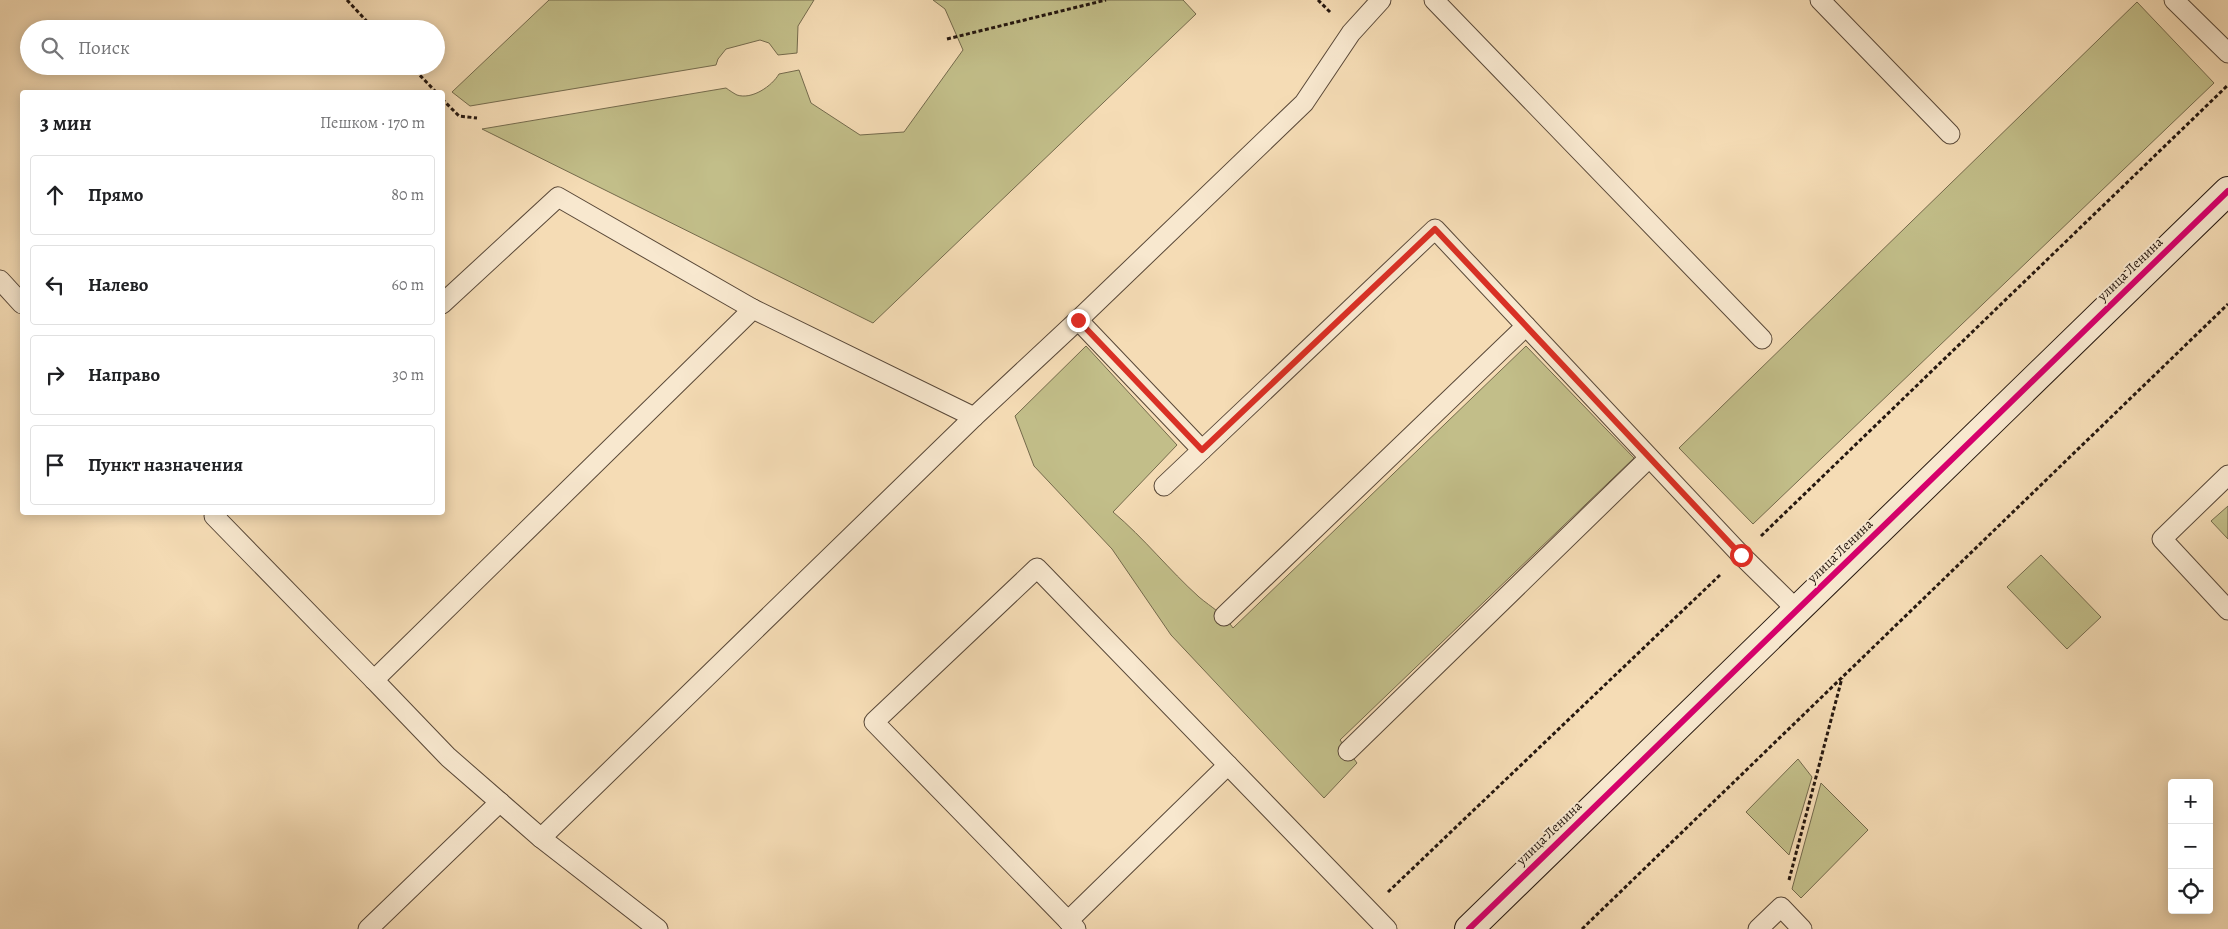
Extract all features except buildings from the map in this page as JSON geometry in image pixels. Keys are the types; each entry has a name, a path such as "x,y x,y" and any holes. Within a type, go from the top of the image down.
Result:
{"street":[{"name":"улица Ленина","path":"1469,929 2228,191"}],"lane":[{"path":"541,838 974,416 1078,320 1304,103 1351,33 1381,0"},
{"path":"1434,0 1762,339"},
{"path":"1820,0 1950,134"},
{"path":"2174,0 2228,53"},
{"path":"445,301 558,197 753,309 974,416"},
{"path":"1164,486 1435,229 1741,555 1797,610"},
{"path":"0,280 20,302"},
{"path":"374,680 753,309"},
{"path":"1078,320 1202,450"},
{"path":"1224,616 1526,326"},
{"path":"1348,751 1649,458"},
{"path":"2228,475 2162,539 2228,610"},
{"path":"215,515 448,757 541,838 658,929"},
{"path":"1228,765 1072,925 874,722 1037,568 1228,765 1369,911 1387,929"},
{"path":"368,929 500,802"},
{"path":"1758,929 1781,907 1802,929"}],"path":[{"path":"347,0 366,20"},
{"path":"947,39 1106,0"},
{"path":"420,75 434,90"},
{"path":"1369,911 2228,85"},
{"path":"445,102 459,116 477,118"},
{"path":"1582,929 2228,304"},
{"path":"1781,907 1842,677"}],"shaded area":[{"path":"549,0 814,0 798,26 797,53 778,55 769,43 760,40 726,49 716,65 470,106 452,92"},
{"path":"933,0 1183,0 1196,14 873,323 482,129 726,88 737,95 749,96 767,87 779,74 799,70 811,103 860,135 904,132 963,50 945,9"},
{"path":"2137,2 2214,83 1753,524 1679,448"},
{"path":"1086,346 1177,445 1113,512 1188,587 1221,614 1233,628 1526,346 1634,458 1340,740 1357,763 1324,798 1171,635 1112,549 1034,466 1015,416"},
{"path":"2228,506 2228,539 2211,521"},
{"path":"2041,555 2101,617 2067,649 2007,587"},
{"path":"1798,759 1812,777 1789,855 1746,812"},
{"path":"1821,783 1868,830 1801,898 1792,889"}],"cycle path":[{"path":"1469,929 2228,191"}],"route":[{"path":"1078,320 1202,450 1435,229 1741,555"}]}
